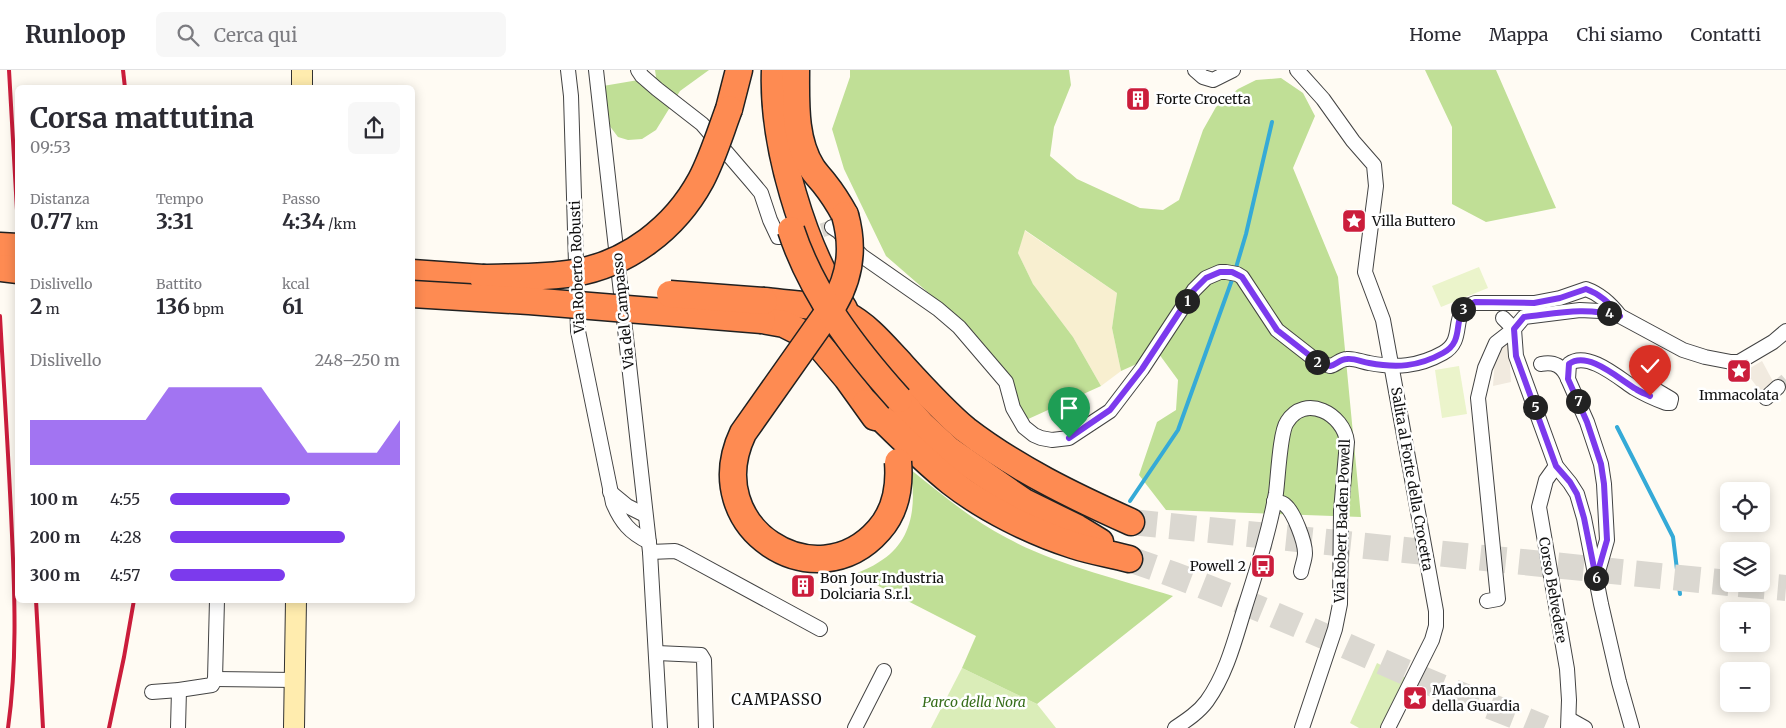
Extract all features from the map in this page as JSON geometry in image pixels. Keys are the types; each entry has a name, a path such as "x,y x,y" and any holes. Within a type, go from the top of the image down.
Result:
{"highway":[{"path":"483,278 574,273 608,264 637,249 661,231 679,212 693,193 707,166 729,109 739,70"},
{"path":"763,70 767,130 779,190 796,233 808,272 824,303 866,362 922,425 949,450 1024,502 1077,528 1129,558 1073,546 1020,524 986,506 952,483 866,403"},
{"path":"415,294 763,311 813,307 845,315 869,332 918,384 965,429 1016,465 1063,491 1131,522 1075,514 1028,492 992,468 959,441 882,360 860,331 844,309 836,297 821,265 793,191 776,107 775,70"},
{"path":"415,273 483,278 763,311 784,324 814,339 866,403 890,439 898,462 897,495 889,516 875,534 858,547 837,556 816,558 804,557 773,546 748,523 742,514 735,494 732,474 735,453 743,433 834,304 845,284 848,273 851,250 850,238 839,221 837,201 812,168 804,152 797,115 796,70"},
{"path":"0,246 15,247"},
{"path":"0,268 15,270"}],"main road":[{"path":"302,70 302,85"},
{"path":"294,728 296,603"}],"street":[{"name":"Via Roberto Robusti","path":"568,70 578,331 610,492 616,512 625,525 649,547"},
{"name":"Via del Campasso","path":"596,70 649,547 660,728"},
{"path":"638,70 657,90 702,124 751,181 761,193 778,237 796,233"},
{"path":"1195,70 1202,77 1213,80 1233,70"},
{"name":"Salita al Forte della Crocetta","path":"1297,70 1323,99 1353,141 1374,164 1376,186 1365,272 1383,320 1436,611 1436,626 1432,640 1388,728"},
{"path":"839,221 838,230 862,256 938,308 959,327 1006,382 1013,408 1021,423 1034,435 1041,438 1059,440 1069,438 1110,410 1142,369 1194,290 1206,278 1220,272 1232,272 1242,277 1277,330 1322,364 1330,366 1347,358 1391,367 1419,363 1445,352 1457,338 1458,318 1461,311 1475,302 1534,303 1560,298 1582,289 1592,291 1613,307 1620,316"},
{"path":"1487,601 1498,599 1478,398 1484,368 1496,342 1514,329 1524,317 1580,310 1600,311 1620,316 1683,350 1705,357 1739,362 1773,342 1786,331"},
{"path":"1503,318 1514,329 1516,356 1556,466 1570,482 1577,494 1584,518 1619,682 1632,728"},
{"path":"1568,379 1569,364 1581,359 1610,371 1643,393 1670,403 1670,400 1644,383 1648,377"},
{"path":"1541,364 1552,362 1566,373 1587,422 1601,464 1607,540 1596,578"},
{"path":"1766,398 1778,387"},
{"name":"Via Robert Baden Powell","path":"1176,728 1206,703 1220,680 1230,656 1269,529 1286,424 1297,412 1307,408 1317,409 1332,415 1343,427 1347,442 1341,510 1340,604 1335,629 1302,728"},
{"name":"Corso Belvedere","path":"1556,466 1546,480 1539,507 1567,669 1568,724 1585,728"},
{"path":"610,492 627,506 645,515"},
{"path":"1274,501 1287,506 1291,511 1298,530 1305,552 1300,572"},
{"path":"649,547 680,553 820,628"},
{"path":"152,692 212,685 215,678 217,603"},
{"path":"656,653 700,655 704,660 706,728"},
{"path":"855,728 884,671"},
{"path":"215,678 295,680"},
{"path":"178,728 179,690"}],"shaded area":[{"path":"1024,230 1117,293 1112,328 1121,371 1101,386 1073,337 1033,284 1018,253"},
{"path":"1504,336 1509,352 1511,382 1493,386 1496,343"},
{"path":"1762,361 1776,387 1764,396 1745,371"}],"green space":[{"path":"655,70 709,70 680,91 656,130 642,139 628,140 618,137 609,125 603,86 656,77"},
{"path":"850,70 1069,70 1071,85 1054,127 1050,156 1077,179 1140,208 1163,210 1179,200 1203,130 1216,107 1238,89 1256,80 1281,78 1303,93 1315,116 1293,168 1338,277 1361,517 1166,510 1139,475 1157,422 1176,410 1178,380 1159,354 1121,371 1112,328 1117,293 1025,230 1018,253 1033,284 1073,337 1101,386 1026,420 969,328 886,256 844,169 832,129 850,77"},
{"path":"1425,70 1496,70 1556,208 1486,222 1452,204 1452,127"},
{"path":"1479,267 1488,288 1441,307 1432,286"},
{"path":"1459,366 1467,414 1442,418 1435,370"},
{"path":"910,469 969,515 1026,548 1088,571 1173,596 1037,704 962,668 976,636 855,574 876,564 890,554 906,533 910,521 913,495"},
{"path":"1377,663 1408,679 1381,728 1359,728 1350,723"},
{"name":"Parco della Nora","path":"962,668 1037,704 1056,728 931,728"}],"waterway":[{"path":"1235,271 1246,234 1272,122"},
{"path":"1130,501 1178,430 1233,277"},
{"path":"1617,427 1673,537 1680,594"}],"tunnel":[{"path":"802,237 832,227"},
{"path":"1778,387 1786,380"},
{"path":"1131,522 1720,582"},
{"path":"1129,559 1238,600 1433,684 1544,728"},
{"path":"1770,587 1786,588"}],"railway":[{"path":"9,70 15,175"},
{"path":"123,70 125,85"},
{"path":"0,316 11,508 14,608 13,680 8,728"},
{"path":"36,603 43,728"},
{"path":"109,728 133,603"}],"place":[{"name":"Forte Crocetta","path":"1138,99"},
{"name":"Villa Buttero","path":"1354,221"},
{"name":"Immacolata","path":"1739,371"},
{"name":"Powell 2","path":"1263,566"},
{"name":"Bon Jour Industria Dolciaria S.r.l.","path":"803,586"},
{"name":"Madonna della Guardia","path":"1415,698"}],"district":[{"name":"CAMPASSO","path":"777,699"}],"route":[{"path":"1069,438 1110,410 1142,369 1194,290 1213,274 1232,272 1242,277 1277,330 1325,366 1334,365 1347,358 1391,367 1419,363 1429,360 1451,347 1457,338 1458,318 1461,311 1468,305 1475,302 1544,302 1586,289 1601,297 1620,316 1600,311 1580,310 1524,317 1514,329 1516,356 1556,466 1570,482 1577,494 1584,518 1596,578 1607,540 1604,484 1601,464 1587,422 1568,379 1569,364 1581,359 1591,362 1610,371 1650,396"}]}
